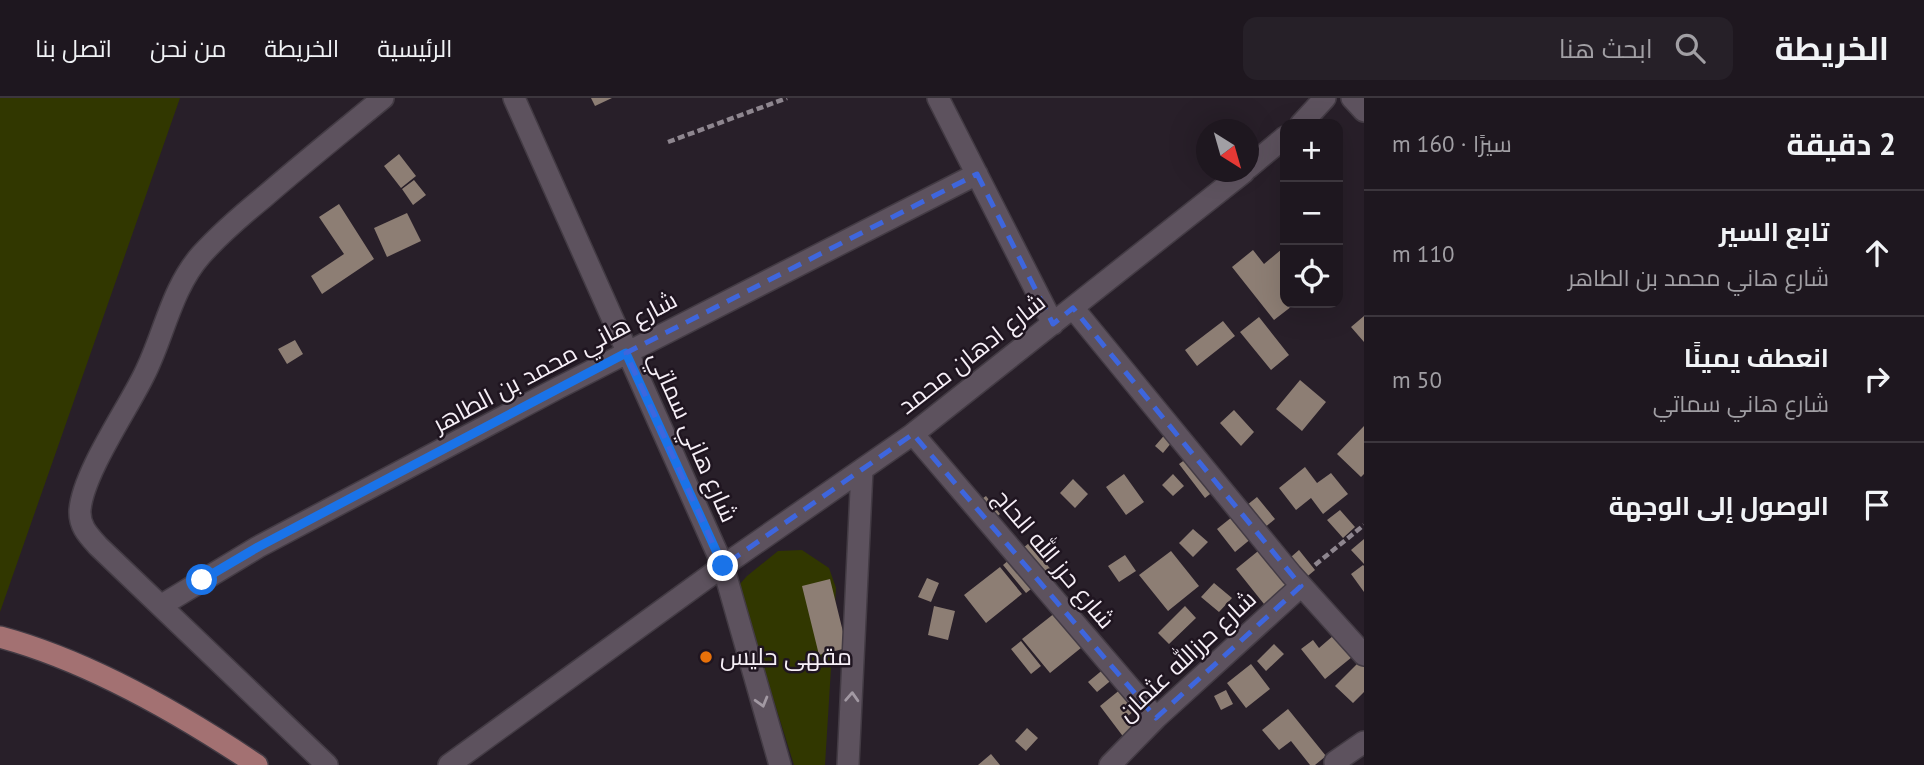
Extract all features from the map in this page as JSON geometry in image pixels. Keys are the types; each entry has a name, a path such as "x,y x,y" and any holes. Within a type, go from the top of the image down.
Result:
{"main road":[{"path":"10,640 85,669 156,703 257,765"}],"street":[{"path":"327,765 86,533 80,520 80,508 83,493 94,468 144,374 181,284 201,255 246,212 383,98"},
{"name":"شارع هاني سماتي","path":"514,98 723,566 780,765"},
{"path":"938,98 1053,324"},
{"path":"1306,119 1325,98"},
{"path":"1352,98 1364,111"},
{"path":"1259,159 1280,141"},
{"name":"شارع هاني محمد بن الطاهر","path":"162,605 258,547 626,353 977,174"},
{"name":"شارع ادهان محمد","path":"449,765 723,566 913,434 1231,182"},
{"path":"1073,308 1296,580 1364,655"},
{"name":"شارع حرز الله الحاج","path":"913,434 1156,718"},
{"path":"849,765 862,470"},
{"name":"شارع حرزالله عثمان","path":"1110,765 1296,580"},
{"path":"1335,762 1364,742"}],"path":[{"path":"668,142 787,98"},
{"path":"1296,580 1364,525"}],"highlighted area":[{"path":"977,174 1053,324 1073,308 1301,586 1156,718 913,434 723,566 626,353"}],"green space":[{"path":"0,98 180,98 0,612"},
{"path":"802,550 829,568 836,588 825,765 794,765 738,586 778,551"}],"building":[{"path":"591,98 612,98 595,106"},
{"path":"399,154 416,176 401,188 384,166"},
{"path":"414,180 426,195 413,205 402,189"},
{"path":"339,204 374,259 322,294 311,276 344,254 319,217"},
{"path":"407,213 421,241 387,257 374,228"},
{"path":"1253,250 1264,264 1280,251 1280,308 1290,308 1274,320 1232,267"},
{"path":"1364,316 1364,342 1351,327"},
{"path":"1259,317 1289,355 1271,370 1240,332"},
{"path":"1223,321 1235,336 1197,366 1185,350"},
{"path":"295,340 303,354 287,364 278,349"},
{"path":"1300,380 1326,402 1302,431 1276,409"},
{"path":"1234,410 1254,432 1241,446 1220,423"},
{"path":"1364,426 1364,474 1361,477 1337,454"},
{"path":"1168,431 1176,437 1163,453 1155,446"},
{"path":"1193,454 1219,487 1205,498 1179,464"},
{"path":"1305,467 1317,483 1331,473 1348,494 1323,514 1311,498 1296,510 1279,488"},
{"path":"1124,474 1144,502 1126,515 1106,487"},
{"path":"1173,474 1184,486 1173,496 1162,485"},
{"path":"1073,479 1088,494 1075,508 1060,493"},
{"path":"986,496 1000,514 983,527 969,508"},
{"path":"1257,497 1275,519 1235,552 1217,529"},
{"path":"1340,510 1355,527 1343,538 1327,520"},
{"path":"1193,529 1208,542 1193,557 1179,543"},
{"path":"1364,539 1364,564 1351,550"},
{"path":"1029,543 1053,572 1026,593 1003,565"},
{"path":"1268,543 1284,563 1299,550 1315,570 1268,609 1236,569"},
{"path":"1171,551 1199,586 1168,611 1139,575"},
{"path":"1125,555 1136,571 1119,582 1108,566"},
{"path":"1364,566 1364,592 1351,574"},
{"path":"1000,567 1022,594 986,623 964,595"},
{"path":"927,578 939,583 931,602 918,597"},
{"path":"830,579 847,648 819,655 802,586"},
{"path":"1214,583 1232,598 1219,612 1201,597"},
{"path":"1070,601 1097,635 1050,673 1022,639"},
{"path":"934,606 955,611 948,640 928,635"},
{"path":"1185,606 1196,618 1169,644 1158,633"},
{"path":"1334,635 1352,657 1325,679 1301,649 1313,640 1319,648"},
{"path":"1021,641 1041,666 1031,674 1011,649"},
{"path":"1274,644 1284,654 1266,671 1257,661"},
{"path":"1364,657 1364,692 1353,703 1335,686"},
{"path":"1111,663 1120,673 1097,692 1088,682"},
{"path":"1251,664 1270,689 1246,708 1227,683"},
{"path":"1132,680 1148,700 1128,716 1141,732 1128,743 1100,706"},
{"path":"1226,690 1233,704 1221,710 1214,696"},
{"path":"1288,709 1326,756 1315,765 1310,765 1291,741 1279,750 1262,730"},
{"path":"1027,728 1038,738 1026,751 1015,741"},
{"path":"991,754 1000,765 978,765"}],"place":[{"name":"مقهى حليس","path":"706,657"}],"route":[{"path":"202,580 258,547 626,353 723,566"}]}
